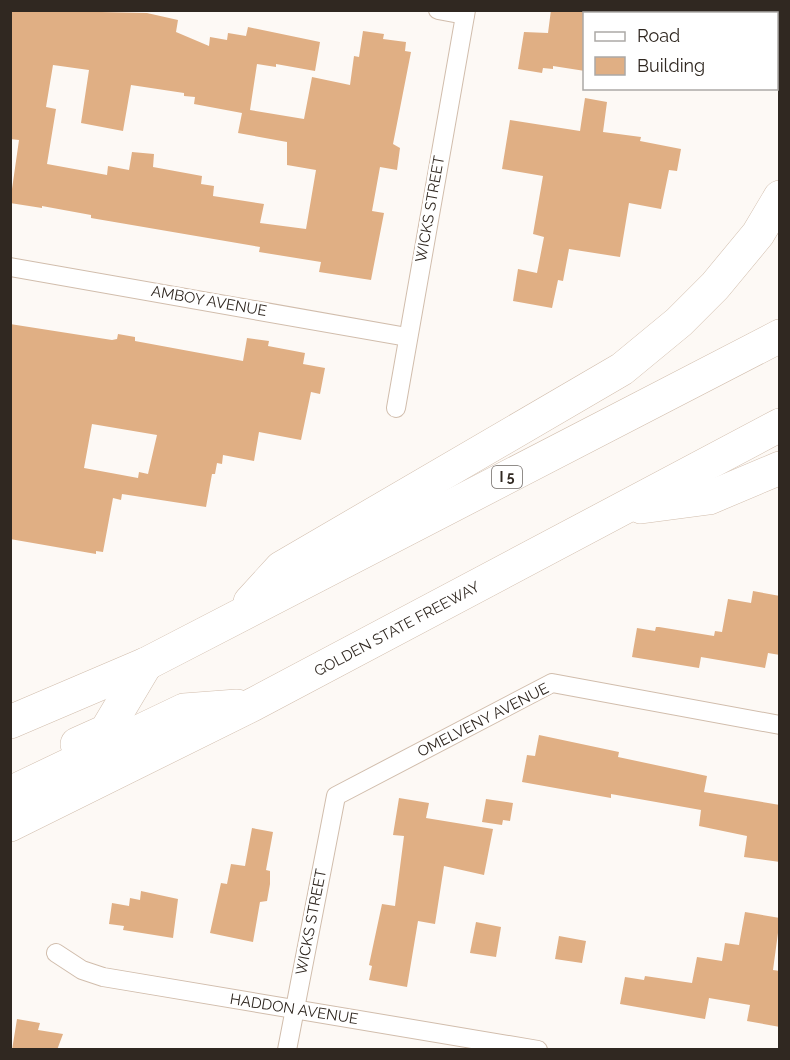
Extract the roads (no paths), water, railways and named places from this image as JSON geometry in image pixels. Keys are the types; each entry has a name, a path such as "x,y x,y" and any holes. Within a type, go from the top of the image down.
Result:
{"highway":[{"path":"235,618 281,568 415,493 621,369 679,322 715,286 758,234 780,197"},
{"name":"I 5","path":"10,722 146,664 780,336"},
{"name":"GOLDEN STATE FREEWAY","path":"10,825 254,704 780,425"},
{"path":"621,510 709,498 780,468"},
{"path":"10,775 106,731 146,664"},
{"path":"10,793 184,710 254,704"}],"street":[{"path":"438,10 465,13"},
{"name":"WICKS STREET","path":"396,408 465,13"},
{"name":"AMBOY AVENUE","path":"10,267 407,336"},
{"name":"OMELVENY AVENUE","path":"336,796 552,683 780,725"},
{"name":"WICKS STREET","path":"287,1050 336,796"},
{"name":"HADDON AVENUE","path":"56,953 82,970 103,977 538,1050"}]}
